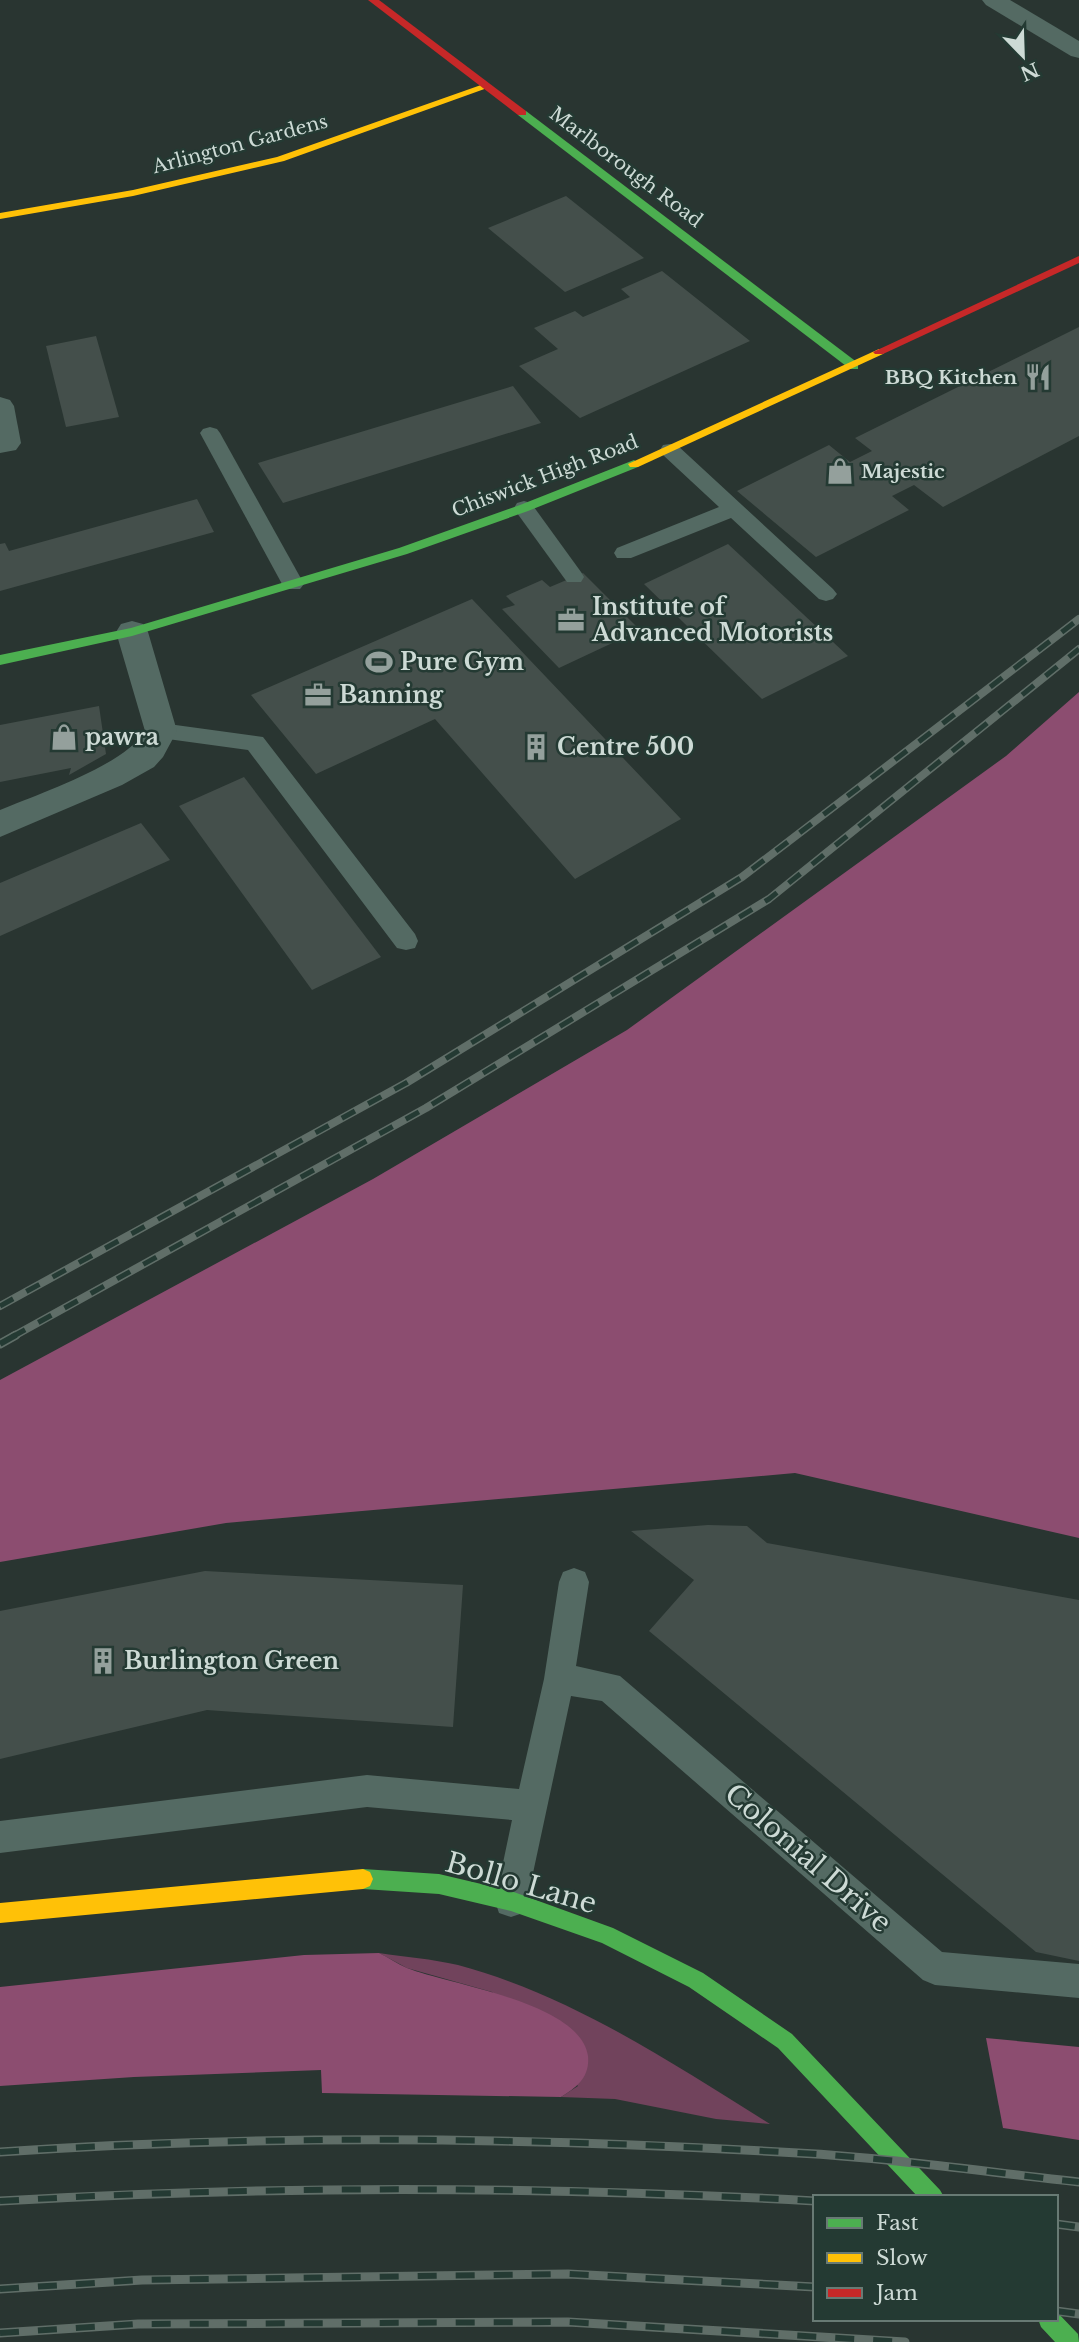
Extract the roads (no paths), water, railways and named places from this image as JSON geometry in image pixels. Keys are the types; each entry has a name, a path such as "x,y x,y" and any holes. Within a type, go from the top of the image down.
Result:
{"street":[{"name":"Marlborough Road","path":"373,0 854,366"},
{"path":"994,0 1026,9 1079,51"},
{"name":"Arlington Gardens","path":"0,216 133,194 280,159 485,86"},
{"name":"Chiswick High Road","path":"0,660 132,632 403,551 524,508 670,450 1079,259"},
{"path":"0,406 6,443 0,444"},
{"path":"0,824 110,776 142,758 151,748 161,731 132,632"},
{"name":"Bollo Lane","path":"0,1913 355,1878 439,1884 511,1901 606,1935 696,1980 785,2041 931,2195"},
{"path":"1051,2321 1070,2342"}],"lane":[{"path":"210,433 293,584"},
{"path":"670,450 826,594"},
{"path":"524,508 574,577"},
{"path":"624,553 733,509"},
{"path":"161,731 255,743 406,941"},
{"path":"511,1901 559,1679 574,1582"},
{"name":"Colonial Drive","path":"559,1679 609,1686 935,1968 1079,1981"},
{"path":"0,1837 367,1791 531,1806"}],"railway":[{"path":"0,1306 406,1083 742,877 1079,619"},
{"path":"12,1337 426,1108 769,899 1079,649"},
{"path":"0,1344 16,1335"},
{"path":"0,2152 200,2142 499,2141 833,2155 1079,2182"},
{"path":"0,2201 204,2192 408,2189 611,2192 813,2201"},
{"path":"1058,2224 1079,2227"},
{"path":"0,2289 142,2280 568,2274 813,2287"},
{"path":"1058,2311 1079,2314"},
{"path":"0,2333 138,2324 568,2322 905,2342"}],"place":[{"name":"BBQ Kitchen","path":"1038,377"},
{"name":"Majestic","path":"840,471"},
{"name":"Institute of Advanced Motorists","path":"571,620"},
{"name":"Pure Gym","path":"379,662"},
{"name":"Banning","path":"318,695"},
{"name":"pawra","path":"64,737"},
{"name":"Centre 500","path":"536,747"},
{"name":"Burlington Green","path":"103,1661"}]}
